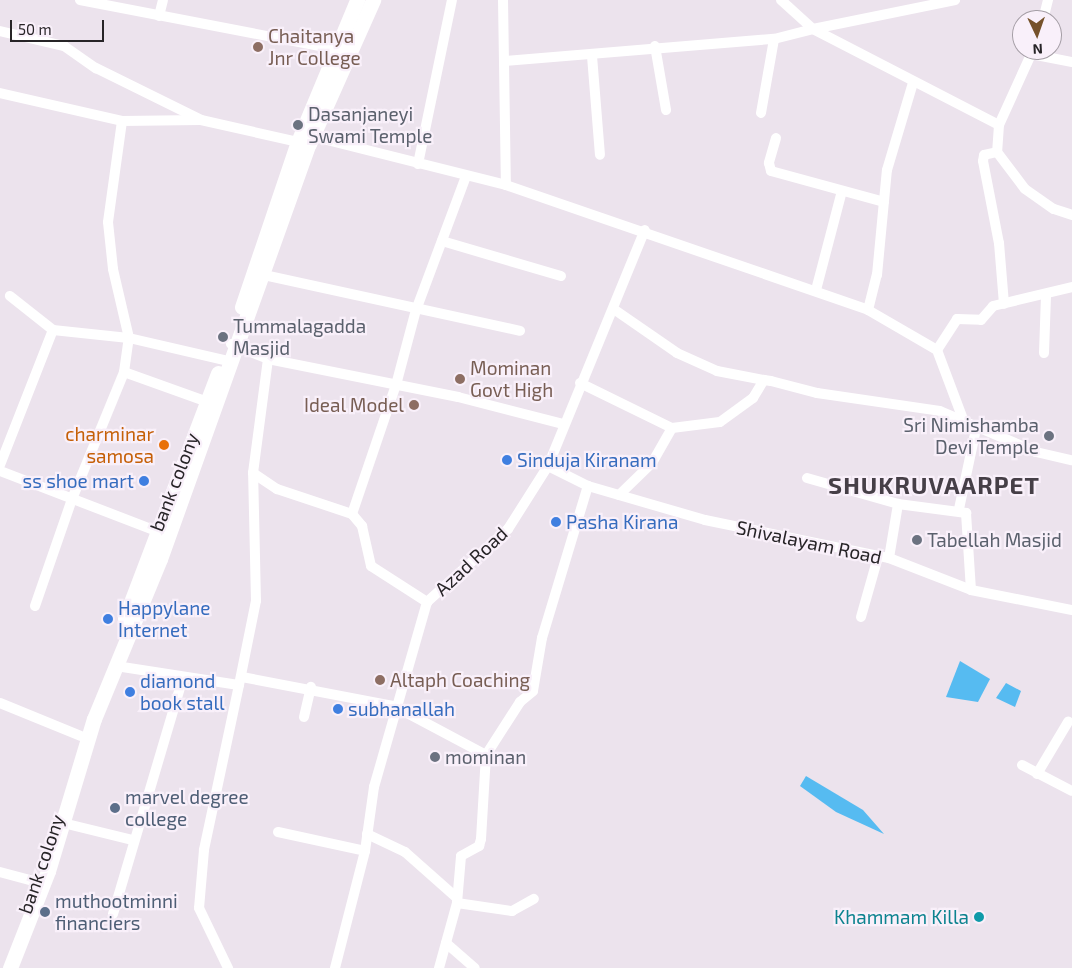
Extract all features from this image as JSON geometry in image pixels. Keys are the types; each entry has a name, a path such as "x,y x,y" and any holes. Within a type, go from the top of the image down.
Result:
{"main road":[{"name":"bank colony","path":"2,968 38,882 81,736 156,531 205,401 224,360 234,345 304,137 357,0"},
{"path":"10,968 116,666 234,345 264,275 304,137 373,0"}],"street":[{"path":"80,0 338,50"},
{"path":"159,16 162,0"},
{"path":"418,164 452,0"},
{"path":"503,0 506,185"},
{"path":"781,0 813,29 913,83 999,125"},
{"path":"504,61 592,56 656,46 774,39 813,29 955,0"},
{"path":"0,32 64,46 96,68 201,120"},
{"path":"761,113 774,39"},
{"path":"656,46 666,110"},
{"path":"592,56 600,155"},
{"path":"1028,60 999,125 997,152 1025,189 1054,209 1072,215"},
{"path":"868,310 877,275 887,170 913,83"},
{"path":"0,93 122,121 201,120 304,137 506,185 645,230 868,310 937,350 963,419"},
{"path":"36,606 72,499 124,372 129,338 113,269 108,222 122,121"},
{"path":"776,138 769,163 771,171 884,202"},
{"path":"997,152 984,155 983,161 999,243 1004,304"},
{"path":"352,514 396,385 416,310 466,176"},
{"path":"816,290 842,191"},
{"name":"Azad Road","path":"334,968 364,851 394,706 427,602 508,529 548,466 580,383 615,310 645,230"},
{"path":"442,241 561,276"},
{"path":"264,275 416,310 520,331"},
{"path":"937,350 957,318 981,320 993,306 1046,296 1072,288"},
{"path":"10,296 54,330 129,338 224,360"},
{"path":"1044,353 1046,296"},
{"path":"615,310 677,352 717,371 963,419 976,429 1072,460"},
{"path":"0,465 54,330"},
{"path":"234,345 268,358 396,385 563,424"},
{"path":"228,968 199,908 204,850 241,681 256,601 253,473 268,358"},
{"path":"124,372 205,401"},
{"path":"580,383 672,428 720,422 753,398 764,380"},
{"path":"619,495 652,463 672,428"},
{"path":"959,509 976,429"},
{"name":"Shivalayam Road","path":"548,466 588,486 704,520 890,558 971,590 1072,610"},
{"path":"0,472 156,531"},
{"path":"253,473 277,489 352,514 362,526 371,566 427,602"},
{"path":"807,478 898,504 959,509 966,513 971,590"},
{"path":"439,968 457,900 461,856 479,846 481,839 486,755 520,702 533,691 542,638 588,486"},
{"path":"890,558 898,504"},
{"path":"861,617 878,557"},
{"path":"116,666 182,678 311,687 394,706 486,755"},
{"path":"113,914 132,840 182,678"},
{"path":"304,717 311,687"},
{"path":"0,703 81,736"},
{"path":"1037,774 1068,722"},
{"path":"1022,765 1072,791"},
{"path":"62,823 132,840"},
{"path":"278,832 364,851"},
{"path":"367,834 405,852 457,900 512,911 534,899"},
{"path":"0,872 38,882"},
{"path":"446,944 475,968"}],"water":[{"path":"960,661 990,679 978,702 946,697"},
{"path":"1006,683 1021,691 1015,707 996,698"},
{"path":"806,776 863,810 884,834 836,812 800,786"}],"place":[{"name":"Chaitanya Jnr College","path":"258,47"},
{"name":"Dasanjaneyi Swami Temple","path":"298,125"},
{"name":"Tummalagadda Masjid","path":"223,337"},
{"name":"Mominan Govt High","path":"460,379"},
{"name":"Ideal Model","path":"414,405"},
{"name":"Sri Nimishamba Devi Temple","path":"1049,436"},
{"name":"charminar samosa","path":"164,445"},
{"name":"Sinduja Kiranam","path":"507,460"},
{"name":"ss shoe mart","path":"144,481"},
{"name":"Pasha Kirana","path":"556,522"},
{"name":"Tabellah Masjid","path":"917,540"},
{"name":"Happylane Internet","path":"108,619"},
{"name":"Altaph Coaching","path":"380,680"},
{"name":"diamond book stall","path":"130,692"},
{"name":"subhanallah","path":"338,709"},
{"name":"mominan","path":"435,757"},
{"name":"marvel degree college","path":"115,808"},
{"name":"muthootminni financiers","path":"45,912"},
{"name":"Khammam Killa","path":"979,917"}],"district":[{"name":"SHUKRUVAARPET","path":"934,485"}]}
